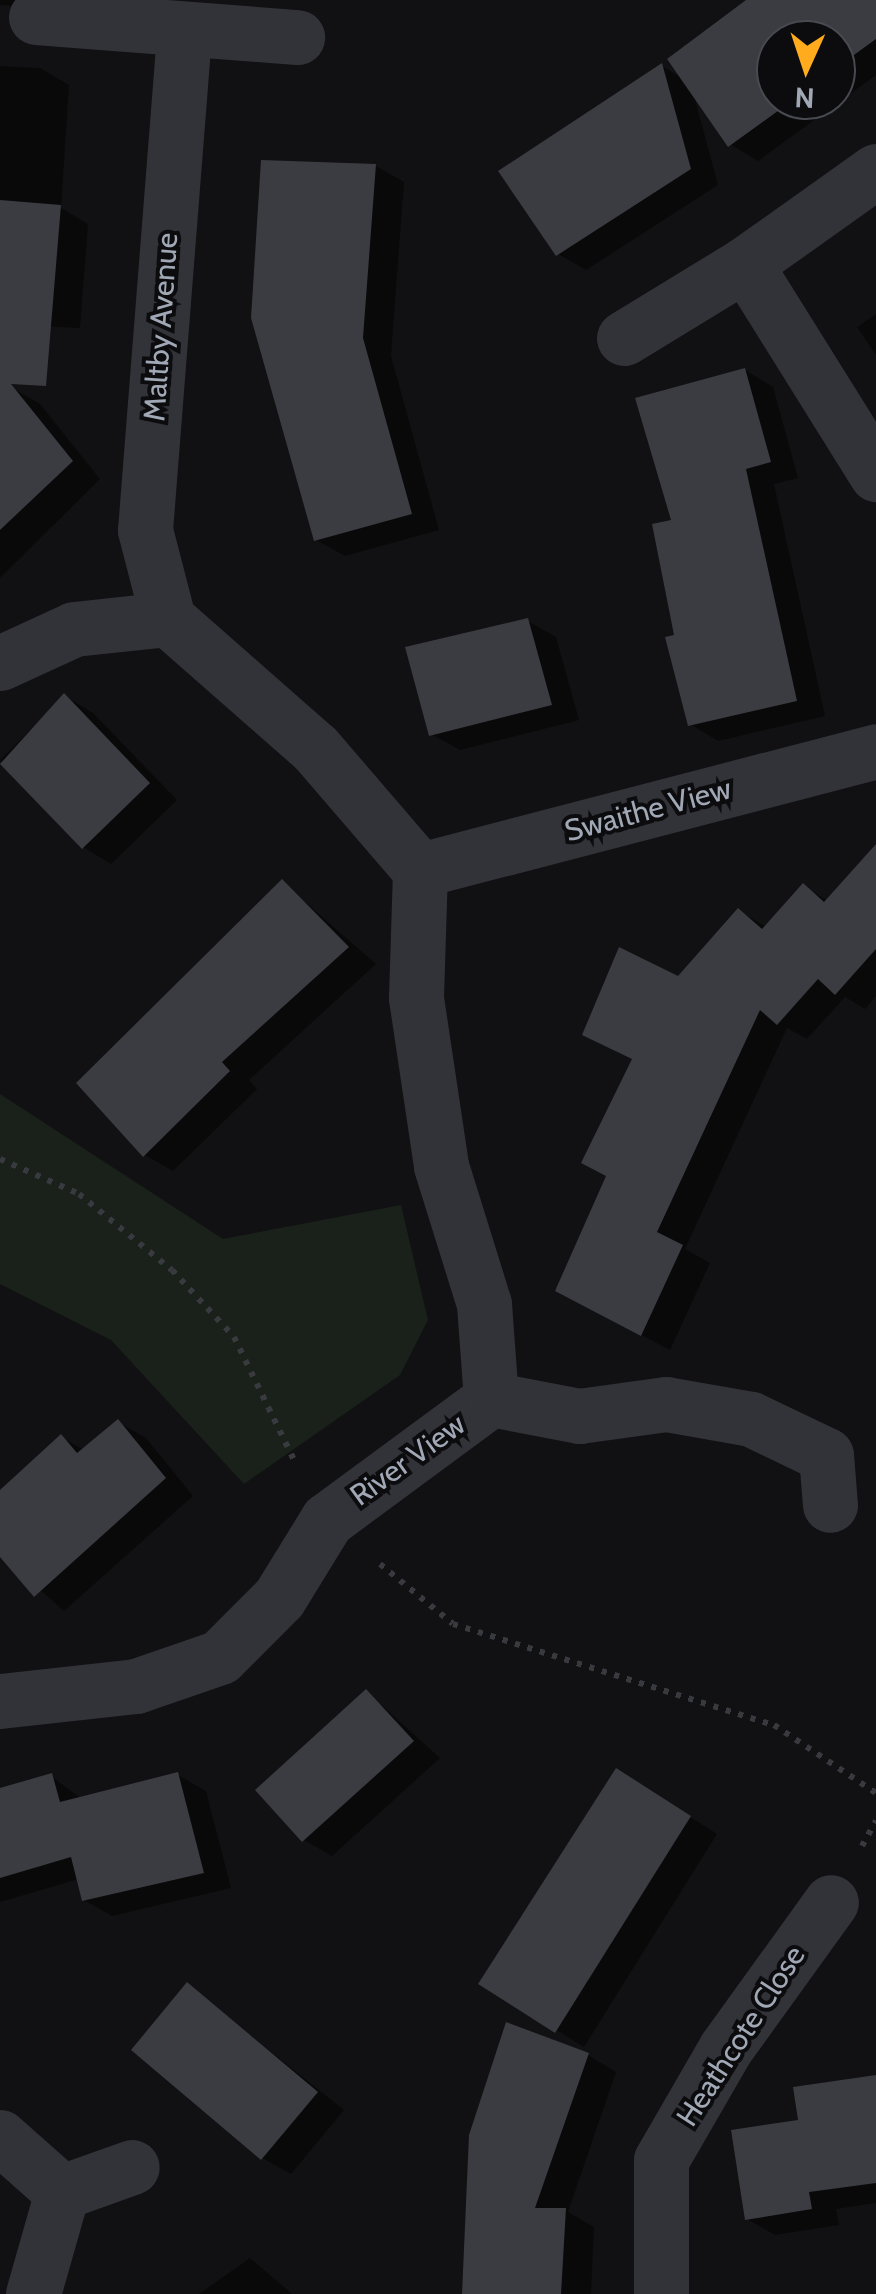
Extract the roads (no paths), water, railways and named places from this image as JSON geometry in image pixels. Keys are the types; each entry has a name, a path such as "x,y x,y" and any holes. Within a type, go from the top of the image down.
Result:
{"street":[{"path":"36,17 184,32 297,37"},
{"name":"Maltby Avenue","path":"168,619 145,530 184,32"},
{"path":"624,338 745,264 876,171"},
{"path":"745,264 876,474"},
{"path":"0,663 74,629 168,619 315,748 420,870 416,998 441,1166 484,1304 491,1399"},
{"name":"Swaithe View","path":"420,870 876,751"},
{"name":"River View","path":"0,1701 136,1686 220,1657 279,1598 327,1520 491,1399 579,1416 666,1404 752,1419 826,1455 830,1506"},
{"name":"Heathcote Close","path":"661,2294 661,2160 724,2049 831,1902"},
{"path":"0,2137 62,2192"},
{"path":"62,2192 132,2168"},
{"path":"32,2294 62,2192"}]}
